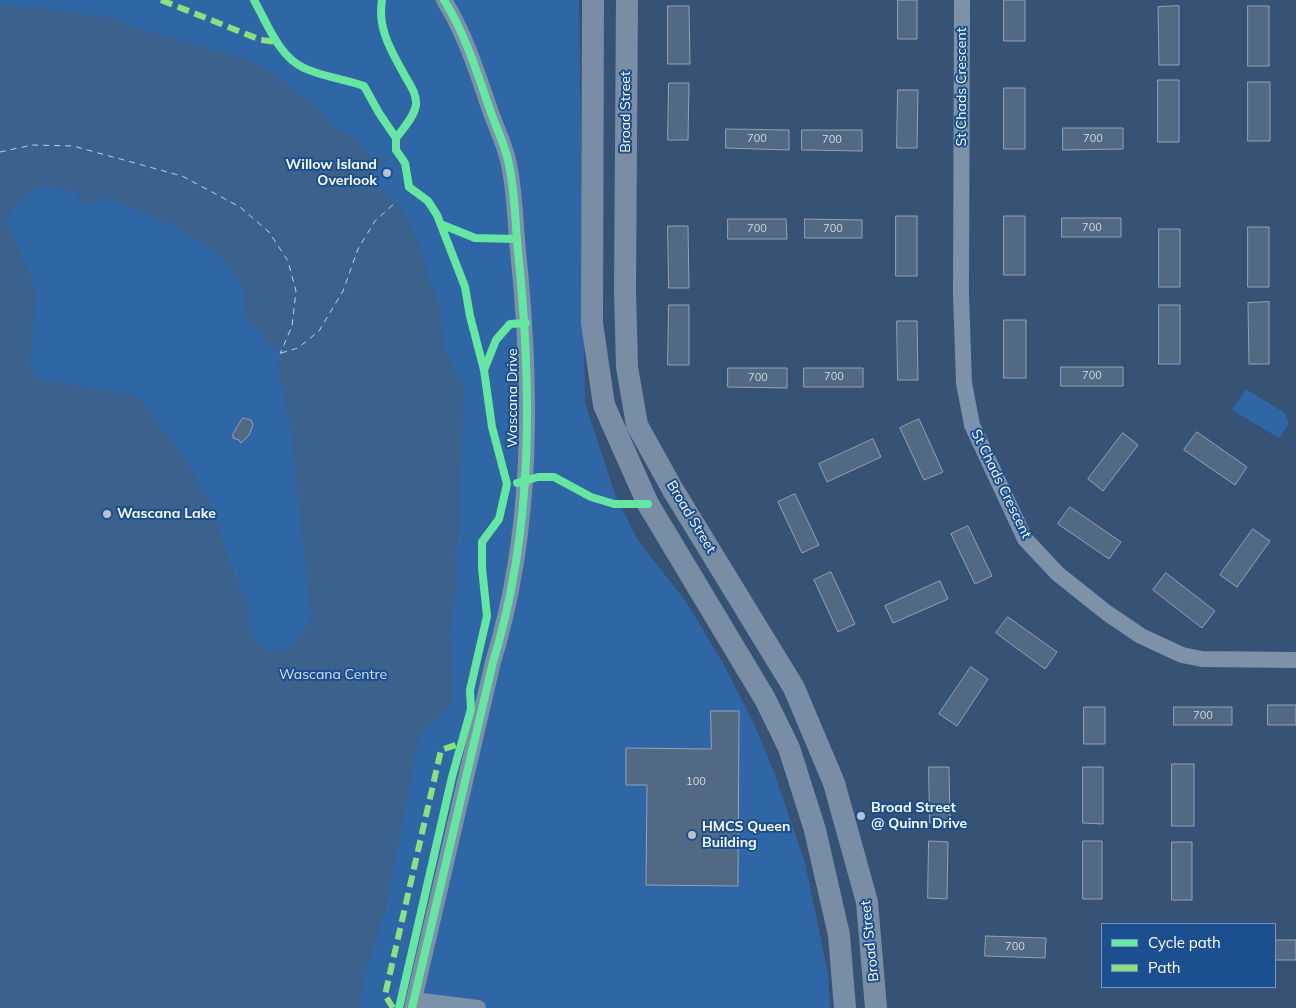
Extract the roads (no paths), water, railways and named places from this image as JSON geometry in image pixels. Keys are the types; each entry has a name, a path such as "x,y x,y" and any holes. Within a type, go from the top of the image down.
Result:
{"main road":[{"name":"Broad Street","path":"593,0 592,323 604,405 648,504 765,699 789,748 816,830 839,935 845,1008"},
{"name":"Broad Street","path":"627,0 625,291 627,367 637,425 673,490 794,688 830,774 867,902 876,1008"}],"street":[{"name":"Wascana Drive","path":"413,1004 493,662 506,621 518,546 524,491 528,408 526,324 508,160 460,27 444,0"},
{"name":"St Chads Crescent","path":"962,0 961,294 964,383 972,423 1025,539 1058,574 1107,613 1141,636 1182,655 1202,659 1296,660"},
{"path":"413,1004 478,1008"}],"place":[{"name":"Willow Island Overlook","path":"387,173"},
{"name":"Wascana Lake","path":"107,514"},
{"name":"Broad Street @ Quinn Drive","path":"861,816"},
{"name":"HMCS Queen Building","path":"692,835"}],"park label":[{"name":"Wascana Centre","path":"333,675"}]}
